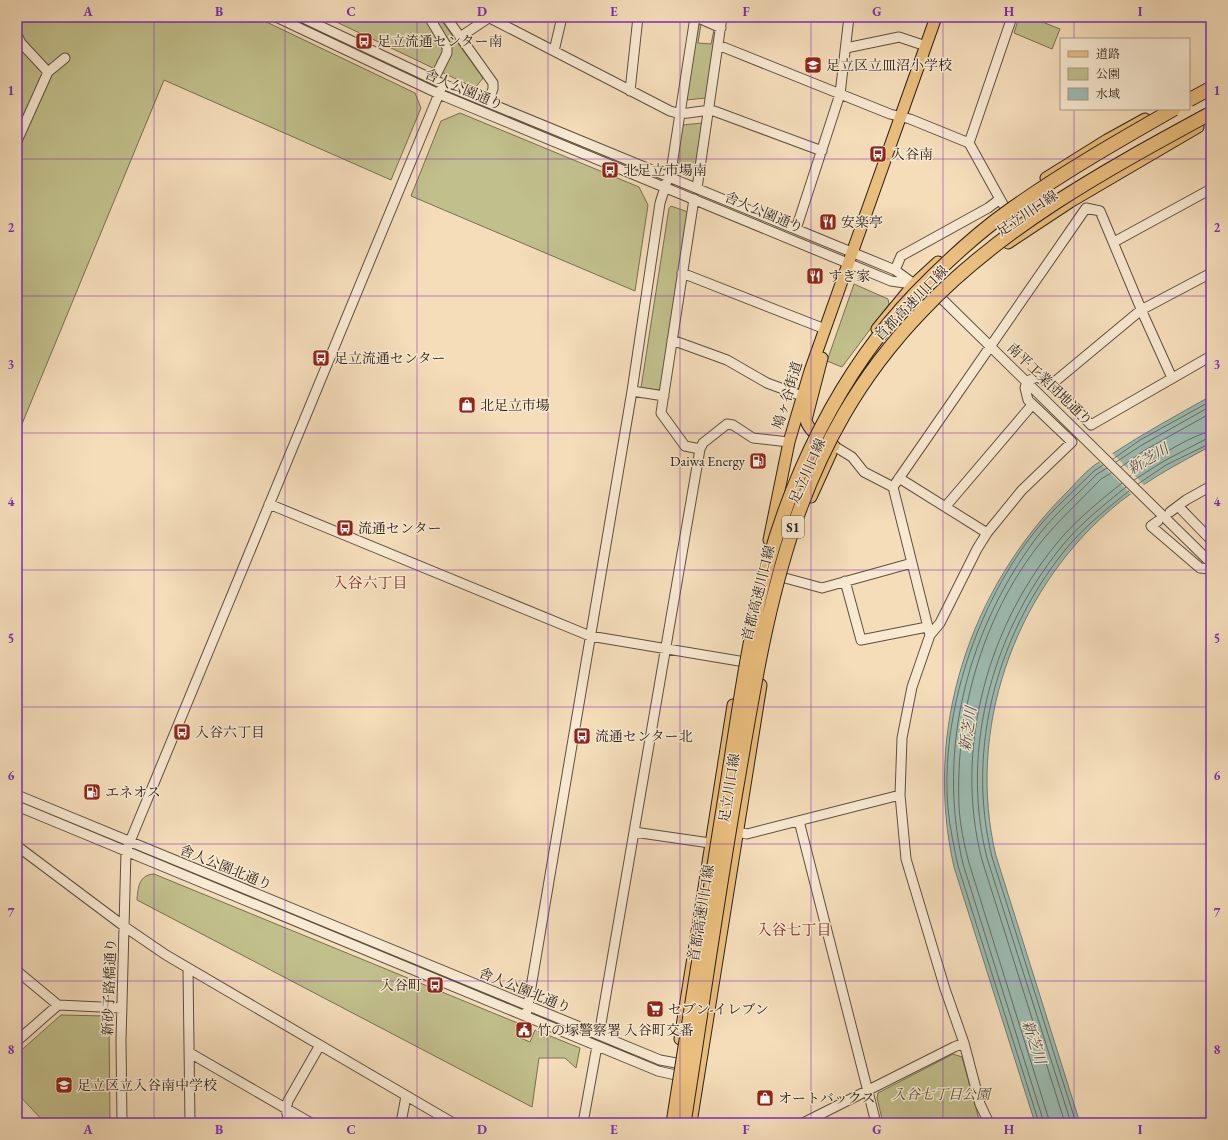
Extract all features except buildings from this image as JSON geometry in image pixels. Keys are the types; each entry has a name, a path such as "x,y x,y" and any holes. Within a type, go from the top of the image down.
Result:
{"highway":[{"path":"1190,99 1211,88"},
{"name":"首都高速川口線","path":"673,1123 751,642 763,584 776,536 795,484 815,439 840,393 866,355 896,316 933,276 981,232 1010,210 1126,136 1172,110"},
{"name":"首都高速川口線","path":"684,1123 733,811 762,643 788,539 806,490 827,446 851,403 876,365 899,336 922,311 974,263 1018,229 1122,162 1211,113"}],"main road":[{"name":"鳩ヶ谷街道","path":"769,540 789,442 802,396 824,329 851,258 936,17"},
{"path":"1190,93 1211,81"},
{"name":"足立川口線","path":"667,1123 710,843 740,661 769,540 778,512 812,432 833,392 862,349 890,312 914,284 1002,203 1160,110"},
{"name":"足立川口線","path":"691,1123 764,665 797,534 834,446 857,404 882,367 917,324 942,298 996,252 1070,202 1211,120"},
{"name":"鳩ヶ谷街道","path":"812,432 807,426 806,414 851,258"},
{"path":"812,432 834,446"}],"street":[{"name":"舎人公園通り","path":"276,17 439,94 694,199 851,258 895,270 914,284"},
{"name":"舎人公園通り","path":"301,17 443,84 796,229 891,281 914,284"},
{"path":"429,17 447,47 447,53 437,73"},
{"path":"446,17 492,83 493,89 488,102"},
{"path":"554,51 562,17"},
{"path":"630,91 638,17"},
{"path":"525,1016 528,1007 632,391 664,186 672,165 696,17 721,28"},
{"path":"697,188 722,17"},
{"path":"796,229 840,94 849,17"},
{"path":"969,143 1012,17"},
{"path":"460,36 490,18 670,111 684,114 709,110 822,151"},
{"path":"17,35 21,42 48,72"},
{"path":"846,48 898,37 926,46"},
{"path":"718,44 890,114 969,143 1002,203 988,208 901,256 895,270"},
{"path":"17,141 48,72 65,58"},
{"path":"126,852 443,84"},
{"path":"1114,242 1211,189"},
{"path":"694,199 661,413 685,446 700,449"},
{"path":"989,1123 980,1104 964,1043 945,990 906,858 900,795 900,766 906,713 928,631 893,488 990,345 1086,208 1100,211 1141,310 1172,378"},
{"path":"682,273 824,329"},
{"path":"1052,384 1141,310 1211,273"},
{"name":"南平工業団地通り","path":"914,284 942,298 1211,563"},
{"path":"672,340 727,360 767,383 802,396"},
{"path":"844,581 861,640 928,631 940,623 959,581 987,533 1022,490 1072,442 1028,400 1025,388 1027,381 1037,377 1052,384 1092,425 1211,356"},
{"path":"632,391 664,396"},
{"path":"946,506 1032,405"},
{"path":"599,1035 700,449 703,443 727,424 733,425 753,438 789,442"},
{"path":"834,446 852,457 864,472 893,488"},
{"path":"899,478 987,533"},
{"path":"1211,486 1174,509 1211,540"},
{"path":"269,504 590,636 665,650 764,665"},
{"path":"1155,523 1200,568 1211,568"},
{"path":"785,578 822,588 912,564"},
{"name":"舎人公園北通り","path":"17,795 528,1007 660,1060 689,1066 698,1073"},
{"path":"738,832 747,834 900,795"},
{"name":"舎人公園北通り","path":"17,806 658,1071 688,1077 698,1073"},
{"path":"799,821 876,1123"},
{"path":"634,832 710,843"},
{"path":"17,846 125,927 188,969 453,1123"},
{"name":"新砂子路橋通り","path":"122,1123 122,1008 126,852"},
{"path":"188,969 190,1123"},
{"path":"17,971 58,1005 122,1008"},
{"path":"17,1040 58,1005"},
{"path":"804,1123 954,1046 964,1043"},
{"path":"289,1123 286,1109 288,1101 320,1045"},
{"path":"583,1123 597,1046"},
{"path":"190,1053 311,1123"},
{"path":"401,1123 406,1096"}],"green space":[{"path":"17,17 256,17 415,93 421,108 391,180 164,80 17,436"},
{"path":"326,17 439,17 483,78 475,88"},
{"path":"1019,17 1030,17 1060,29 1052,49 1014,33"},
{"path":"701,24 698,43 711,44 714,30 716,31 706,98 686,100 698,25"},
{"path":"460,113 639,187 648,205 635,291 411,196 441,121"},
{"path":"702,123 695,170 677,163 682,125"},
{"path":"671,206 688,212 661,388 658,390 641,388 669,208"},
{"path":"854,284 888,299 889,304 842,367 827,361"},
{"path":"154,874 520,1024 516,1036 530,1042 535,1030 580,1048 576,1068 565,1058 539,1058 532,1107 137,900 140,882 145,877"},
{"name":"足立区立入谷南中学校","path":"61,1015 106,1016 109,1019 110,1123 45,1123 17,1093 17,1054"},
{"name":"入谷七丁目公園","path":"953,1054 962,1057 980,1123 883,1123 877,1098 878,1093"}],"water":[{"name":"新芝川","path":"1211,396 1211,446 1145,484 1109,511 1075,545 1047,583 1023,624 1005,668 993,714 988,761 988,809 996,856 1080,1123 1035,1123 954,867 946,816 945,764 950,714 962,664 980,617 1004,572 1033,530 1068,491 1092,467 1148,431"}],"pier":[{"path":"1111,452 1145,486 1133,496 1098,461"}],"place":[{"name":"足立流通センター南","path":"364,41"},
{"name":"足立区立皿沼小学校","path":"813,65"},
{"name":"入谷南","path":"878,154"},
{"name":"北足立市場南","path":"610,170"},
{"name":"安楽亭","path":"828,222"},
{"name":"すき家","path":"815,276"},
{"name":"足立流通センター","path":"321,358"},
{"name":"北足立市場","path":"467,405"},
{"name":"Daiwa Energy","path":"758,461"},
{"name":"流通センター","path":"345,528"},
{"name":"入谷六丁目","path":"182,732"},
{"name":"流通センター北","path":"582,736"},
{"name":"エネオス","path":"92,792"},
{"name":"入谷町","path":"435,985"},
{"name":"セブン-イレブン","path":"655,1009"},
{"name":"竹の塚警察署 入谷町交番","path":"524,1030"},
{"name":"足立区立入谷南中学校","path":"64,1085"},
{"name":"オートバックス","path":"765,1098"}],"district":[{"name":"入谷六丁目","path":"370,583"},
{"name":"入谷七丁目","path":"794,930"}]}
